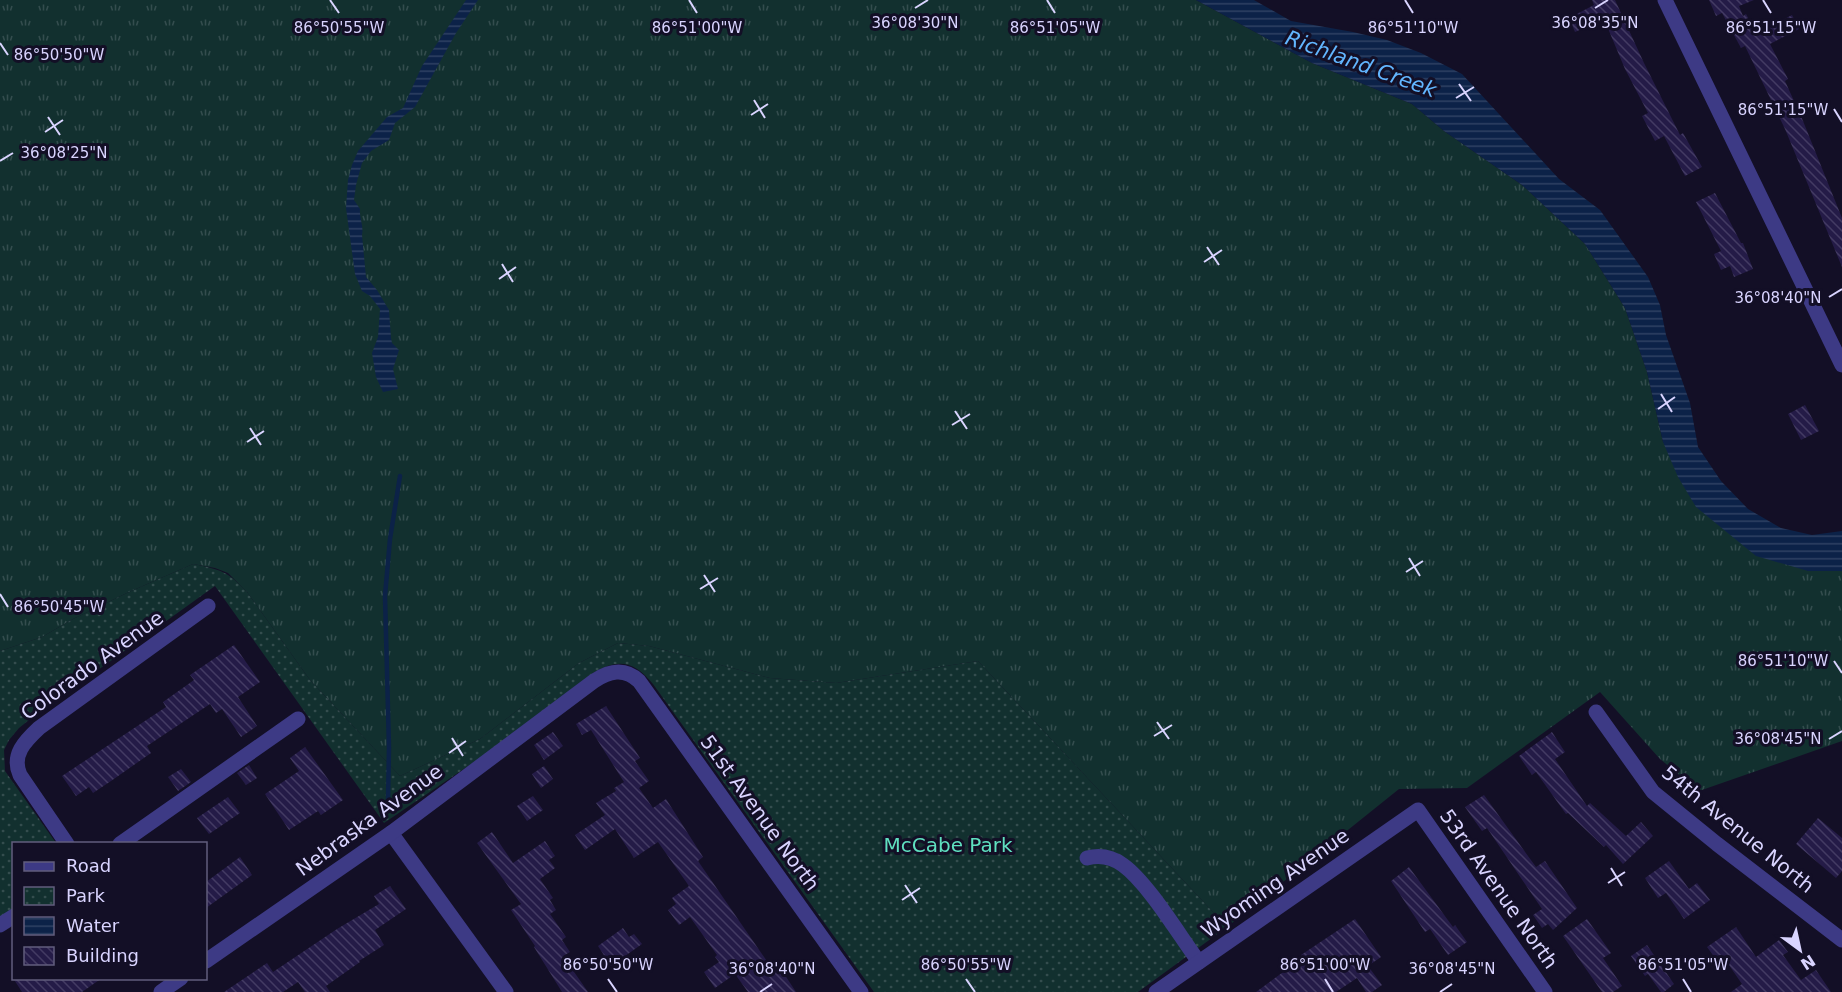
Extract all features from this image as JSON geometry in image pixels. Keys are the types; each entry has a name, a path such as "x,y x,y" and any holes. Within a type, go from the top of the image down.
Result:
{"street":[{"path":"1665,0 1842,365"},
{"name":"Colorado Avenue","path":"66,842 25,784 17,768 19,751 39,728 208,606"},
{"name":"Nebraska Avenue","path":"207,960 391,833 594,681 605,674 615,672"},
{"name":"51st Avenue North","path":"615,672 629,673 639,681 861,992"},
{"name":"54th Avenue North","path":"1596,712 1653,792 1725,851 1842,940"},
{"path":"121,842 298,719"},
{"name":"Wyoming Avenue","path":"1167,989 1199,962 1418,810"},
{"name":"53rd Avenue North","path":"1418,810 1545,992"},
{"path":"391,833 506,992"},
{"path":"1087,858 1101,856 1124,866 1145,888 1199,962"}],"green space":[{"path":"0,0 1196,0 1312,63 1412,104 1444,131 1522,185 1585,244 1625,308 1647,372 1663,442 1808,571 1842,571 1842,741 1699,791 1660,759 1600,692 1467,788 1399,789 1227,927 978,661 836,683 770,678 649,646 618,643 579,663 480,739 400,776 310,680 247,592 228,573 215,568 193,564 73,619 42,637 0,651"},
{"name":"McCabe Park","path":"193,564 223,572 247,592 310,680 400,776 480,739 579,663 618,643 649,646 770,678 836,683 978,661 1227,927 1138,992 874,992 653,684 633,666 611,665 593,673 477,760 384,823 215,586 34,716 9,740 4,750 5,771 55,842 12,842 12,911 0,920 0,651 42,637 129,592"}],"water":[{"path":"466,0 478,0 456,33 415,107 395,123 389,140 371,151 362,163 356,185 354,200 360,209 366,277 389,310 392,343 399,350 393,369 398,389 383,392 376,377 372,353 378,337 380,309 370,296 362,291 355,274 346,208 348,180 358,151 387,117 403,108 422,66"},
{"name":"Richland Creek","path":"1196,0 1254,0 1291,21 1387,40 1421,53 1462,74 1559,179 1600,210 1648,277 1660,305 1666,335 1690,403 1698,447 1721,481 1748,509 1781,528 1812,535 1842,531 1842,571 1808,571 1756,556 1696,507 1678,477 1663,442 1647,372 1625,308 1585,244 1522,185 1444,131 1412,104 1312,63"}],"building":[{"path":"1592,0 1615,0 1680,135 1683,133 1702,167 1685,176 1664,136 1655,141 1642,116 1648,113 1625,69 1604,19 1575,32 1569,18 1594,5"},
{"path":"1709,0 1754,0 1739,6 1743,16 1746,14 1757,34 1792,15 1799,29 1770,44 1788,79 1785,81 1842,218 1842,267 1785,129 1745,46 1741,48 1722,13 1716,16"},
{"path":"1715,193 1743,243 1753,269 1734,277 1730,266 1721,270 1714,254 1721,251 1696,202"},
{"path":"1805,405 1819,431 1801,440 1788,414"},
{"path":"234,645 260,682 238,697 257,726 241,737 222,709 216,713 210,704 147,746 151,753 111,781 93,793 89,787 76,796 62,776 166,707 163,702 194,680 190,675"},
{"path":"606,706 640,758 635,761 649,781 639,788 653,808 666,799 703,857 698,861 773,970 779,966 796,992 748,992 735,974 715,988 704,972 719,962 715,957 717,955 690,917 679,925 668,910 676,904 672,898 689,886 658,842 634,858 615,829 585,850 575,835 605,815 596,803 616,791 614,788 624,782 591,730 582,735 576,724"},
{"path":"553,732 563,746 544,760 534,745"},
{"path":"1552,732 1565,752 1555,759 1587,806 1590,803 1626,836 1641,822 1653,836 1623,864 1606,845 1604,847 1568,813 1566,814 1536,772 1532,775 1519,756"},
{"path":"305,747 343,800 321,815 318,811 289,830 265,794 299,771 290,758"},
{"path":"249,765 257,778 246,785 237,773"},
{"path":"544,766 553,779 541,788 532,774"},
{"path":"181,769 191,782 178,791 168,777"},
{"path":"1484,795 1536,867 1545,861 1577,908 1553,930 1548,924 1542,928 1533,915 1542,909 1487,828 1482,831 1465,807"},
{"path":"533,796 543,810 527,821 517,806"},
{"path":"228,797 240,813 209,834 197,818"},
{"path":"1818,818 1842,838 1842,871 1836,878 1796,844"},
{"path":"492,832 513,863 545,841 555,856 549,860 555,868 540,879 553,898 550,900 556,910 550,914 566,937 562,940 570,952 563,956 588,992 562,992 511,910 521,904 477,843"},
{"path":"240,857 252,875 207,907 207,881"},
{"path":"1669,861 1689,889 1697,883 1710,900 1684,919 1666,893 1658,898 1645,878"},
{"path":"1409,867 1453,927 1455,925 1467,942 1448,955 1430,929 1425,932 1391,881"},
{"path":"390,886 406,909 375,930 384,945 326,986 330,992 305,992 298,982 283,992 224,992 267,963 273,972 379,904 374,896"},
{"path":"1355,919 1381,957 1368,966 1382,985 1372,992 1366,992 1357,978 1336,992 1256,992 1302,958 1301,955"},
{"path":"1587,919 1611,953 1603,958 1622,986 1613,992 1602,992 1563,936"},
{"path":"1736,927 1756,957 1779,940 1788,952 1783,955 1801,980 1816,970 1831,992 1731,992 1742,984 1724,958 1718,962 1707,947"},
{"path":"623,928 629,937 634,934 642,944 611,966 598,946"},
{"path":"1647,945 1674,984 1664,992 1661,992 1648,974 1645,976 1631,956"},
{"path":"14,980 99,980 82,992 22,992"}],"waterway":[{"path":"388,801 385,596 390,539 400,476"}]}
